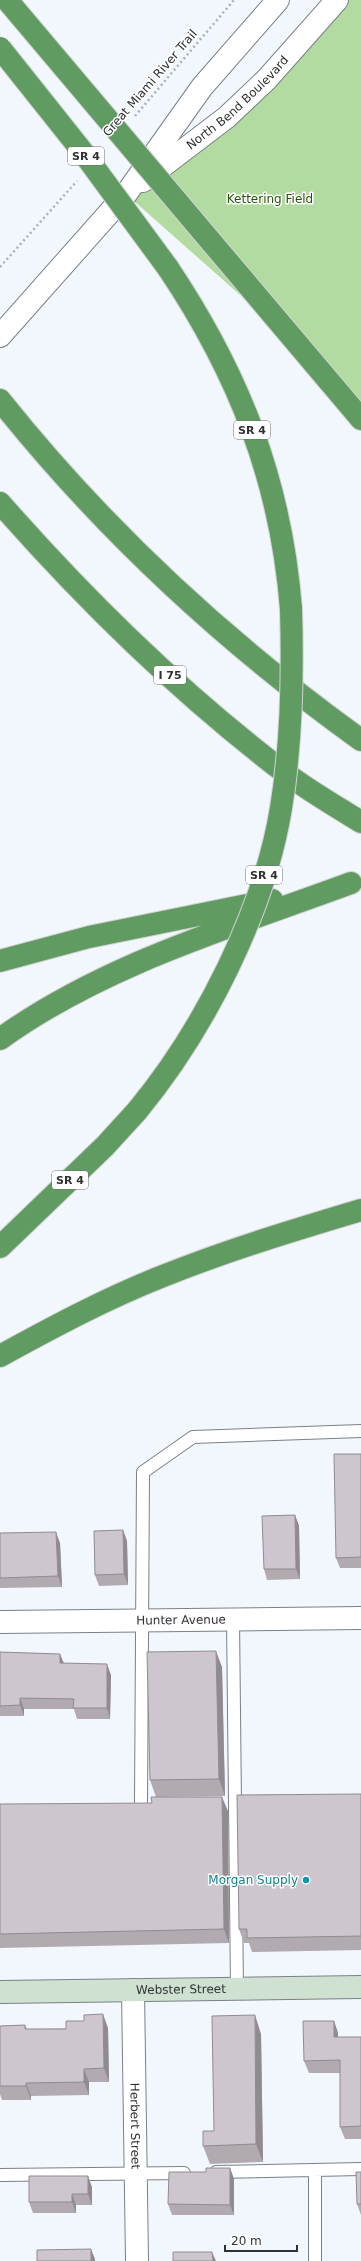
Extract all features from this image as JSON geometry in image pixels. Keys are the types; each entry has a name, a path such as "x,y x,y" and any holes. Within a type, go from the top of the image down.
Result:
{"highway":[{"path":"7,0 361,419"},
{"name":"SR 4","path":"0,48 82,151 168,268 188,299 226,366 246,413 271,488 280,525 288,570 291,609 291,730 281,810 262,881 231,959 213,997 171,1066 137,1111 105,1146 0,1247"},
{"path":"0,400 28,434 140,554 201,613 256,660 361,740"},
{"name":"I 75","path":"0,503 67,578 117,628 155,662 288,775 361,822"},
{"path":"0,961 89,937 356,882"},
{"path":"0,1039 29,1018 136,963 356,882"},
{"path":"0,1356 73,1316 162,1276 258,1241 361,1210"}],"street":[{"name":"North Bend Boulevard","path":"0,336 126,194 202,87 278,0"},
{"name":"North Bend Boulevard","path":"126,194 227,118 267,78 337,0"},
{"name":"Hunter Avenue","path":"0,1622 361,1618"},
{"name":"Webster Street","path":"0,1992 361,1987"},
{"name":"Herbert Street","path":"133,1990 137,2261"}],"lane":[{"path":"141,1805 143,1472 193,1437 361,1431"},
{"path":"232,1619 239,1801 237,1989"},
{"path":"220,1804 239,1801"},
{"path":"126,1805 157,1804"},
{"path":"0,2174 136,2174 361,2169"},
{"path":"314,2261 315,2170"}],"path":[{"name":"Great Miami River Trail","path":"133,118 234,0"},
{"path":"0,267 80,178"}],"green space":[{"name":"Kettering Field","path":"337,0 361,0 361,402 126,194 227,117"}],"building":[{"path":"334,1454 361,1454 361,1557 336,1558"},
{"path":"295,1515 296,1569 264,1569 262,1516"},
{"path":"123,1530 124,1574 95,1575 94,1531"},
{"path":"56,1532 58,1576 0,1578 0,1533"},
{"path":"216,1651 219,1779 150,1780 147,1652"},
{"path":"0,1652 60,1654 60,1663 107,1664 107,1708 73,1708 74,1699 20,1698 20,1705 0,1706"},
{"name":"Morgan Supply","path":"361,1794 361,1936 247,1938 247,1929 239,1929 237,1795"},
{"path":"151,1797 222,1797 224,1929 0,1934 0,1804 152,1803"},
{"path":"103,2014 104,2068 84,2069 84,2082 26,2083 26,2086 0,2086 0,2026 25,2025 25,2029 66,2029 66,2021 84,2021 84,2015"},
{"path":"255,2015 256,2144 203,2146 203,2131 214,2131 212,2016"},
{"path":"303,2021 334,2021 334,2037 361,2037 361,2126 340,2127 340,2060 304,2061"},
{"path":"206,2168 230,2168 230,2205 168,2204 169,2172 206,2172"},
{"path":"356,2172 361,2172 361,2204 357,2204"},
{"path":"29,2176 88,2176 88,2194 72,2194 72,2202 29,2202"},
{"path":"91,2249 91,2261 37,2261 37,2250"},
{"path":"173,2252 212,2252 213,2261 173,2261"}],"place":[{"name":"Morgan Supply","path":"306,1880"}]}
